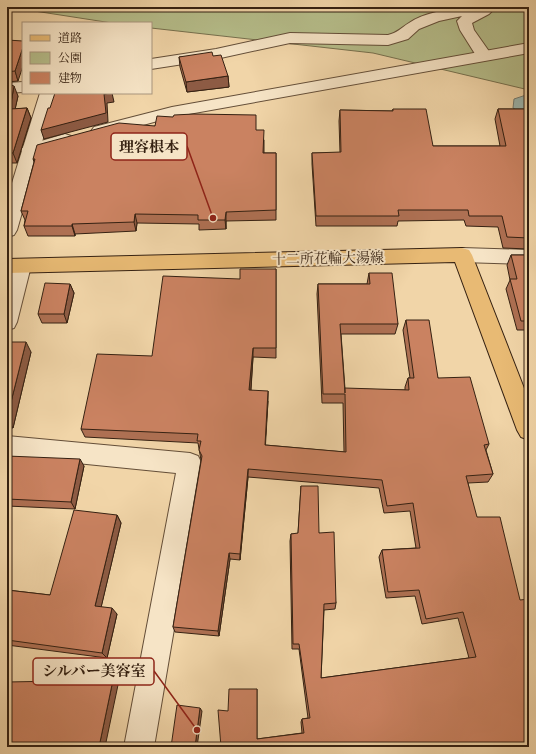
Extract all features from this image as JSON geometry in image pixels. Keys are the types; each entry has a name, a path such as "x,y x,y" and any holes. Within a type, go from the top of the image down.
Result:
{"main road":[{"name":"十二所花輪大湯線","path":"14,266 462,255"},
{"path":"462,255 529,430"}],"street":[{"path":"152,64 216,54 290,38 388,40 403,36 414,26 435,17 489,7"},
{"path":"485,58 467,30 464,20 492,7"},
{"path":"30,150 172,112 280,91 485,58 529,48"},
{"path":"7,88 22,88"},
{"path":"7,230 48,94"},
{"path":"462,255 529,257"},
{"path":"7,322 14,266"},
{"path":"7,446 190,464 139,747"}],"green space":[{"path":"7,7 382,7 386,10 400,7 529,7 529,90 373,53 152,28 152,22 106,22 15,8 7,9"}],"water":[{"path":"529,94 529,113 521,113 513,108 514,99"}],"building":[{"path":"7,40 22,41 22,50 15,71 7,72"},
{"path":"212,52 213,56 221,55 228,76 186,82 179,57"},
{"path":"7,84 14,86 10,109 27,108 13,153 7,153"},
{"path":"55,94 104,94 106,113 41,130 48,108 50,108"},
{"path":"393,109 426,109 433,146 506,146 498,109 529,109 529,238 507,237 502,216 469,216 468,210 398,210 399,216 316,216 312,153 341,152 340,110 393,111"},
{"path":"174,115 256,115 256,130 264,130 263,153 276,153 276,210 226,212 225,220 198,220 198,215 135,214 134,222 72,224 72,226 24,226 28,211 21,211 35,159 33,159 37,145 119,123 155,126 157,116 173,117"},
{"path":"511,255 529,255 529,321 521,321 510,279 517,279"},
{"path":"240,269 276,269 276,348 253,348 249,390 268,391 265,445 346,452 345,394 323,394 318,284 370,284 369,273 392,273 398,324 340,324 345,393 345,388 409,390 408,378 414,378 406,320 429,320 438,378 470,377 489,444 484,445 493,474 466,476 477,517 500,517 520,600 529,599 529,747 221,747 218,710 228,711 229,689 257,689 257,739 304,733 302,719 310,718 299,644 293,644 291,534 298,533 301,486 318,486 319,533 334,532 336,603 324,604 321,678 476,657 463,612 426,619 419,590 388,592 382,550 420,548 413,503 387,506 382,480 248,469 240,554 229,553 218,631 173,627 202,456 199,450 201,441 197,441 198,434 81,429 97,354 152,356 163,276 240,279"},
{"path":"45,283 70,284 64,314 38,314"},
{"path":"7,342 26,342 7,418"},
{"path":"7,456 80,459 71,502 7,499"},
{"path":"74,510 117,515 95,606 112,608 102,653 7,640 7,590 50,595"},
{"path":"113,680 99,747 7,747 7,682"},
{"path":"177,705 200,708 195,747 171,747"}],"place":[{"name":"理容根本","path":"213,218"},
{"name":"シルバー美容室","path":"197,730"}]}
